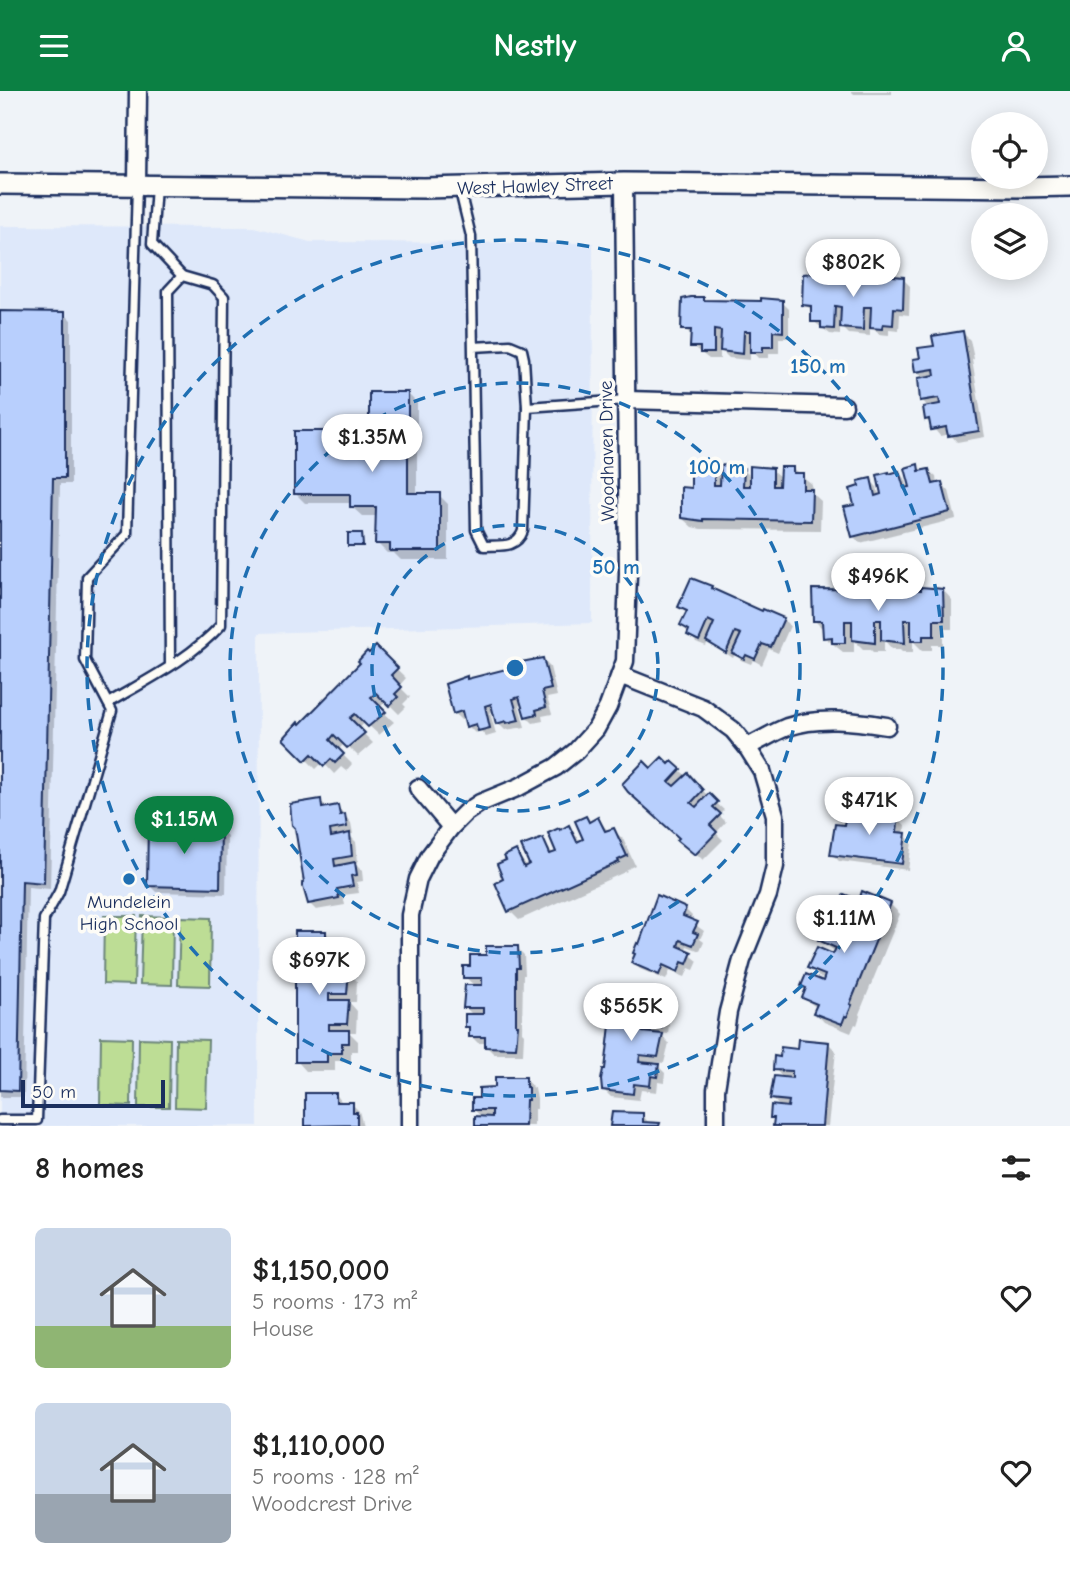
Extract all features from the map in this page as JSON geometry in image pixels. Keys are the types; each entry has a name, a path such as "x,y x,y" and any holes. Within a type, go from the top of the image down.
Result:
{"street":[{"path":"138,91 146,185"},
{"name":"West Hawley Street","path":"0,184 459,187 624,183 1070,186"},
{"name":"Woodhaven Drive","path":"410,1126 410,915 421,871 451,827 480,803 519,787 556,767 576,751 596,729 608,707 625,661 628,573 624,183"},
{"path":"627,400 844,405"},
{"path":"620,675 703,709 733,730 762,771 775,815 775,866 768,895 742,960 728,1012 716,1089 716,1126"},
{"path":"747,747 788,727 818,721 887,726"},
{"path":"418,788 451,827"}],"lane":[{"path":"108,703 203,645 221,625 224,297 213,285 182,276 152,244 146,185"},
{"path":"0,1120 37,1120 44,919 59,892 112,711 85,660 87,577 127,534 146,185"},
{"path":"459,187 471,236 476,530 484,546 512,545 519,540 523,531 527,407 522,350 510,345 473,347"},
{"path":"170,666 168,291 182,276"},
{"path":"527,407 627,400"}],"shaded area":[{"name":"Mundelein High School","path":"0,226 254,227 310,242 593,243 592,623 259,633 258,1126 0,1126"}],"green space":[{"path":"104,916 136,916 134,985 103,984"},
{"path":"142,916 173,917 172,985 140,984"},
{"path":"180,917 211,918 210,986 178,985"},
{"path":"101,1037 132,1038 131,1106 100,1105"},
{"path":"139,1038 170,1039 169,1107 138,1107"},
{"path":"176,1039 208,1040 206,1108 175,1107"}],"building":[{"path":"825,273 825,276 904,277 903,309 894,308 893,325 883,324 882,329 870,328 871,307 864,307 863,330 840,328 841,307 835,306 834,329 821,328 821,322 811,322 811,306 802,305 803,274"},
{"path":"704,297 704,300 783,300 783,332 773,331 773,347 763,347 763,352 750,352 750,331 744,331 743,354 720,351 721,331 714,330 714,353 700,353 700,347 690,347 691,330 681,330 682,299"},
{"path":"0,311 65,312 65,478 53,478 44,883 22,881 18,1091 0,1090"},
{"path":"963,331 979,431 948,436 946,427 931,430 929,419 925,420 923,407 940,404 939,398 920,401 918,378 935,375 934,369 915,372 913,359 920,358 918,348 934,346 932,336"},
{"path":"369,392 408,392 408,493 440,493 440,551 390,551 390,544 375,544 376,507 350,507 350,494 294,494 294,431 363,431 363,427 369,427"},
{"path":"918,464 919,471 929,469 933,484 942,482 950,512 852,537 844,507 854,505 850,489 859,486 858,481 871,478 875,496 881,494 877,475 899,471 904,488 910,487 905,468"},
{"path":"721,465 744,468 743,486 750,486 750,466 773,468 773,486 779,486 780,467 793,467 793,473 803,473 803,489 812,489 811,521 703,521 681,518 681,487 691,488 691,471 701,472 701,467 714,467 714,485 720,485"},
{"path":"348,533 362,533 363,546 348,546"},
{"path":"691,578 762,611 763,609 784,618 771,647 762,644 755,659 746,655 744,659 732,653 741,634 735,632 726,653 706,641 714,623 708,620 699,641 687,635 689,630 680,625 687,611 678,607"},
{"path":"921,587 943,589 944,620 934,620 934,636 923,636 923,641 911,641 911,620 904,620 905,643 881,640 881,620 875,620 875,643 852,640 852,621 845,621 845,643 832,643 832,637 823,638 822,621 813,621 812,589 921,590"},
{"path":"376,646 398,668 391,675 402,687 395,694 398,697 389,706 376,693 371,697 386,712 368,727 355,714 350,718 365,733 347,748 334,735 330,740 344,754 335,763 331,759 324,766 312,754 305,761 283,739 360,663 358,661 367,651 369,653"},
{"path":"543,658 551,689 542,691 546,707 536,710 537,714 525,717 519,697 513,699 519,720 496,724 491,704 485,706 490,728 478,731 476,724 466,727 462,711 453,714 445,684"},
{"path":"662,757 669,764 672,761 681,769 669,782 674,786 688,773 703,790 691,803 696,807 709,793 718,802 713,807 721,814 710,825 717,832 695,855 622,784 644,761 651,768"},
{"path":"321,799 322,808 338,805 340,815 345,814 347,827 330,830 331,837 350,833 352,856 334,859 335,866 355,862 357,875 351,876 353,886 337,889 339,898 308,904 302,883 304,882 290,804"},
{"path":"857,805 870,807 868,825 874,826 877,806 890,808 889,814 899,816 897,832 906,833 902,864 830,855 835,824 844,825 847,808 857,810"},
{"path":"586,816 589,822 598,817 605,831 614,828 627,856 508,912 495,883 503,879 497,864 506,860 504,856 516,850 524,867 529,864 521,846 543,838 550,854 556,852 548,833 569,825 577,842 583,839 575,821"},
{"path":"148,824 221,827 220,888 147,886"},
{"path":"862,891 891,903 850,1004 852,1005 842,1024 813,1013 817,1004 802,998 806,988 801,986 806,974 823,981 825,975 807,968 817,947 833,954 836,948 818,940 828,920 844,927 847,920 829,913 834,901 840,903 844,894 859,900"},
{"path":"657,895 686,908 683,916 698,922 693,932 698,934 693,945 680,940 678,946 692,952 687,964 682,962 678,972 663,965 659,975 631,963"},
{"path":"295,931 326,931 326,941 342,941 342,951 347,951 347,964 329,964 329,971 349,970 347,994 329,994 329,1000 349,1000 347,1024 329,1024 329,1030 349,1030 349,1043 342,1043 342,1053 327,1053 327,1062 295,1062"},
{"path":"486,946 518,946 516,1048 485,1047 485,1037 469,1037 469,1027 465,1027 465,1014 483,1014 483,1008 463,1008 465,985 482,985 482,978 463,978 463,966 470,966 470,955 486,955"},
{"path":"614,990 645,993 644,1003 660,1005 658,1015 663,1015 662,1028 644,1026 643,1032 663,1034 658,1057 640,1055 639,1062 659,1064 657,1077 651,1076 650,1086 634,1084 633,1094 602,1090 601,1080 605,1069"},
{"path":"798,1039 829,1042 822,1126 773,1126 774,1118 770,1118 771,1105 788,1107 789,1101 770,1099 774,1076 792,1078 792,1071 773,1070 774,1056 780,1057 781,1047 797,1049"},
{"path":"495,1077 526,1077 528,1100 525,1126 475,1126 475,1116 492,1117 492,1110 472,1110 472,1098 479,1098 479,1088 495,1087"},
{"path":"305,1093 336,1093 336,1102 353,1102 353,1112 357,1112 357,1125 305,1126"},
{"path":"612,1112 643,1113 643,1122 660,1123 659,1126 610,1126"}],"place":[{"name":"Mundelein High School","path":"129,879"}]}
